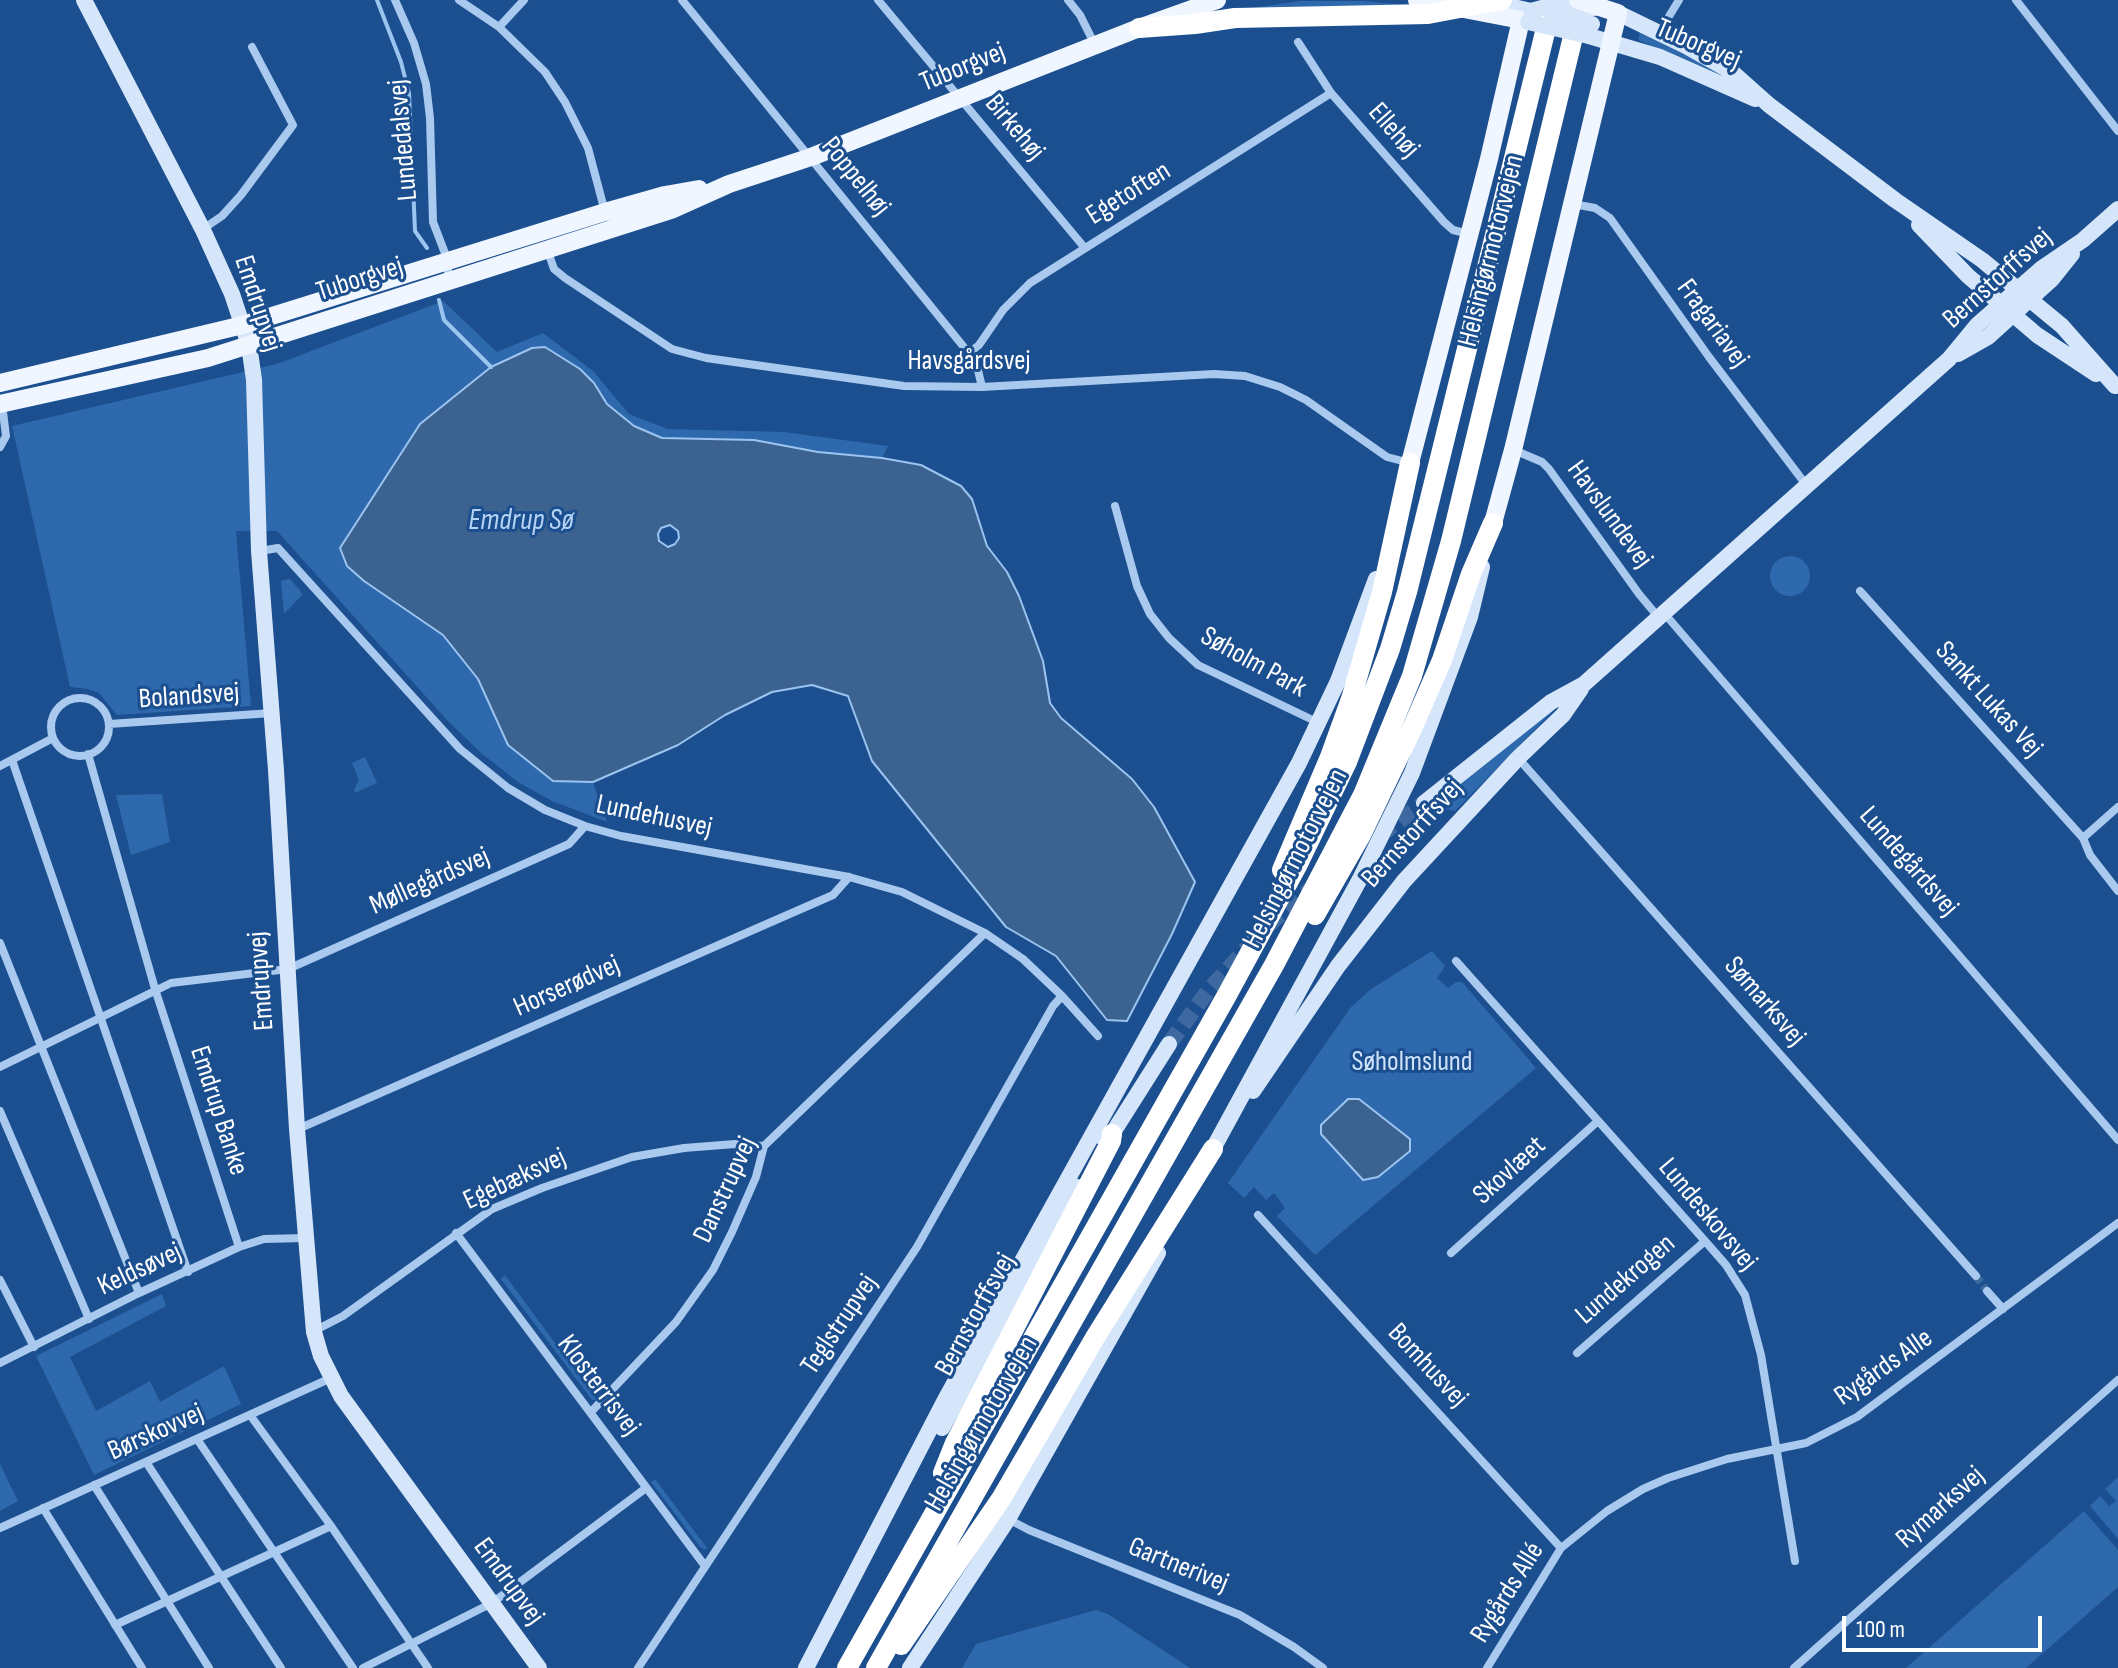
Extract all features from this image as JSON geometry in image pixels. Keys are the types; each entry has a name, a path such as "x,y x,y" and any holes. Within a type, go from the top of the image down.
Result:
{"highway":[{"path":"1139,28 1235,18 1428,14 1502,0"},
{"name":"Helsingørmotorvejen","path":"847,1668 1227,995 1322,816 1358,734 1390,649 1423,532 1553,0"},
{"name":"Helsingørmotorvejen","path":"876,1668 1226,1049 1320,880 1363,795 1412,676 1597,11"},
{"path":"1227,995 1330,757 1351,699 1382,592 1410,463"},
{"path":"1226,1049 1334,885 1361,835 1442,660 1471,574 1493,523"},
{"path":"913,1548 955,1443 1112,1134"},
{"path":"885,1668 993,1511 1096,1336 1213,1149"}],"main road":[{"name":"Tuborgvej","path":"0,383 546,248 671,210 729,184 811,157 1217,0"},
{"name":"Tuborgvej","path":"1417,0 1526,13"},
{"path":"1493,523 1612,42 1597,11"},
{"path":"1410,463 1526,13"},
{"name":"Tuborgvej","path":"1,404 208,358 605,212 665,195 729,184"}],"street":[{"name":"Emdrupvej","path":"84,0 203,230 249,345 254,380 259,551 297,1129 314,1332 331,1378 539,1668"},
{"name":"Lundedalsvej","path":"395,0 414,43 426,84 433,222 448,270"},
{"path":"459,0 499,27 545,72 565,102 588,148 605,212"},
{"path":"499,27 524,0"},
{"name":"Poppelhøj","path":"682,0 969,353 979,368 982,387"},
{"name":"Birkehøj","path":"878,0 1084,247"},
{"path":"1068,0 1080,15 1095,45"},
{"path":"1482,0 1526,13 1549,6 1597,11"},
{"path":"1661,33 1679,0"},
{"path":"2016,0 2118,131"},
{"name":"Tuborgvej","path":"1526,13 1597,11 1661,33 1732,72 1769,105 2024,294 2062,326 2116,387"},
{"name":"Tuborgvej","path":"1597,11 1612,42 1660,57 1769,105"},
{"name":"Ellehøj","path":"1298,42 1331,93 1444,222 1453,230 1469,234"},
{"name":"Emdrupvej","path":"203,230 222,216 241,195 293,125 252,47"},
{"name":"Egetoften","path":"969,353 979,345 1022,289 1331,93"},
{"name":"Tuborgvej","path":"1895,200 1968,276 2049,343 2116,387"},
{"name":"Fragariavej","path":"1572,203 1595,208 1610,218 1700,345 1807,486"},
{"name":"Bernstorffsvej","path":"1424,803 1551,702 1584,684 1949,359 1988,337 2007,309 2024,294 2052,279 2083,240 2118,209"},
{"name":"Havsgårdsvej","path":"546,248 554,269 565,278 672,349 706,358 904,386 982,387 1214,374 1245,376 1280,387 1306,400 1387,457 1410,463"},
{"path":"0,447 6,436 1,404"},
{"name":"Havslundevej","path":"1513,450 1542,462 1549,469 1639,594 1662,616"},
{"path":"806,1668 945,1400 1276,806 1319,723 1368,602 1410,463"},
{"name":"Søholm Park","path":"1115,506 1137,586 1150,614 1169,638 1198,665 1319,723"},
{"path":"910,1668 1008,1519 1148,1272 1361,877 1412,773 1470,617 1493,523"},
{"name":"Lundehusvej","path":"259,551 278,548 460,749 480,767 545,810 621,836 849,877 902,892 985,933 1023,959 1098,1036"},
{"name":"Sankt Lukas Vej","path":"1860,591 2083,838 2090,855 2118,891"},
{"name":"Lundegårdsvej","path":"1662,616 2118,1140"},
{"name":"Bernstorffsvej","path":"1213,1149 1369,924 1439,841 1563,715 1584,684"},
{"path":"75,698 84,698 101,707 109,724 104,743 88,754 68,753 53,738 52,717 57,708 75,698"},
{"name":"Bolandsvej","path":"109,724 272,713"},
{"path":"0,766 53,738"},
{"name":"Emdrup Banke","path":"88,754 155,989 239,1247"},
{"name":"Sømarksvej","path":"1518,758 1976,1276"},
{"path":"12,760 188,1272"},
{"path":"2083,838 2118,807"},
{"name":"Møllegårdsvej","path":"288,969 569,844 585,826"},
{"name":"Horserødvej","path":"297,1129 833,895 849,877"},
{"name":"Danstrupvej","path":"591,1412 676,1322 713,1270 756,1177 764,1146 985,933"},
{"path":"0,943 139,1293"},
{"name":"Lundeskovsvej","path":"1456,961 1726,1265 1745,1295 1761,1355 1795,1561"},
{"path":"0,1067 171,983 288,969"},
{"name":"Teglstrupvej","path":"638,1668 917,1247 1053,1006 1062,996"},
{"name":"Bernstorffsvej","path":"833,1617 1104,1136 1112,1134 1169,1044"},
{"path":"0,1111 89,1319"},
{"name":"Skovlæet","path":"1451,1253 1598,1121"},
{"name":"Egebæksvej","path":"314,1332 343,1316 492,1209 517,1198 632,1157 684,1148 735,1144 764,1146"},
{"name":"Bomhusvej","path":"1258,1215 1561,1548"},
{"name":"Rygårds Alle","path":"1646,1488 1727,1459 1806,1443 1857,1417 2118,1223"},
{"name":"Klosterrisvej","path":"456,1233 705,1566"},
{"name":"Keldsøvej","path":"0,1363 239,1247 264,1239 305,1238"},
{"name":"Lundekrogen","path":"1577,1353 1705,1241"},
{"path":"0,1280 34,1347"},
{"path":"1987,1291 2003,1309"},
{"name":"Børskovvej","path":"0,1528 331,1378"},
{"name":"Rymarksvej","path":"1794,1668 2118,1380"},
{"path":"250,1415 428,1668"},
{"path":"197,1439 353,1668"},
{"path":"146,1462 281,1668"},
{"path":"94,1485 209,1668"},
{"path":"363,1668 492,1603 646,1488"},
{"name":"Rygårds Allé","path":"1487,1668 1561,1548 1607,1511 1646,1488"},
{"path":"43,1508 142,1668"},
{"name":"Gartnerivej","path":"1008,1519 1240,1615 1323,1668"},
{"path":"115,1625 331,1526"}],"green space":[{"path":"1301,1 1364,1 1415,6 1223,12"},
{"path":"1640,31 1688,54 1727,79 1638,40"},
{"path":"443,301 497,352 543,333 593,371 629,414 668,429 784,432 888,446 882,458 818,452 754,440 662,438 634,426 607,404 594,383 364,581 443,635 478,679 508,745 553,781 593,782 607,822 552,801 518,782 481,753 447,720 277,531 236,531 251,706 117,715 99,693 70,687 12,426 277,364"},
{"path":"1790,556 1804,562 1810,576 1804,590 1790,596 1776,590 1770,576 1776,562"},
{"path":"290,579 303,594 284,614 281,581"},
{"path":"1556,708 1455,811 1446,809 1446,796"},
{"path":"365,757 377,783 355,793 359,780 352,763"},
{"path":"162,794 170,842 131,855 116,795"},
{"name":"Søholmslund","path":"1432,951 1445,966 1437,978 1448,988 1462,982 1536,1068 1315,1255 1277,1216 1285,1208 1274,1193 1266,1200 1254,1187 1244,1198 1228,1183 1351,1007 1371,989"},
{"path":"505,1275 597,1400 592,1400 501,1279"},
{"path":"162,1294 166,1306 70,1357 96,1411 150,1381 160,1402 224,1366 241,1404 94,1475 36,1356"},
{"path":"0,1464 18,1501 0,1511"},
{"path":"2118,1477 2118,1539 2090,1506 2100,1496 2109,1506 2116,1501 2105,1489"},
{"path":"655,1479 707,1548 705,1550 651,1482"},
{"path":"2084,1511 2118,1550 2118,1587 2026,1668 1906,1668"},
{"path":"1096,1610 1108,1614 1190,1668 962,1668 976,1644"}],"water":[{"name":"Emdrup Sø","path":"545,347 580,369 594,383 607,404 634,426 662,438 754,440 818,452 882,458 921,465 961,486 972,499 987,546 1007,572 1019,596 1043,661 1050,703 1061,718 1132,779 1154,807 1195,882 1127,1021 1107,1020 1056,956 1006,927 872,761 848,696 812,685 772,692 725,715 678,745 593,782 553,781 508,745 478,679 443,635 347,566 340,548 420,424 491,367 532,348","holes":["670,525 678,531 679,538 675,544 668,547 659,541 661,528"]},
{"path":"1348,1099 1359,1099 1410,1139 1410,1151 1378,1177 1363,1180 1321,1134 1321,1125"}],"waterway":[{"path":"377,0 401,62 409,93 415,231 427,248"},
{"path":"439,300 444,320 491,367"}],"tunnel":[{"path":"1380,835 1424,803"},
{"path":"1268,925 1311,889"},
{"path":"1169,1044 1208,991 1247,948"},
{"path":"1976,1276 1987,1291"}]}
